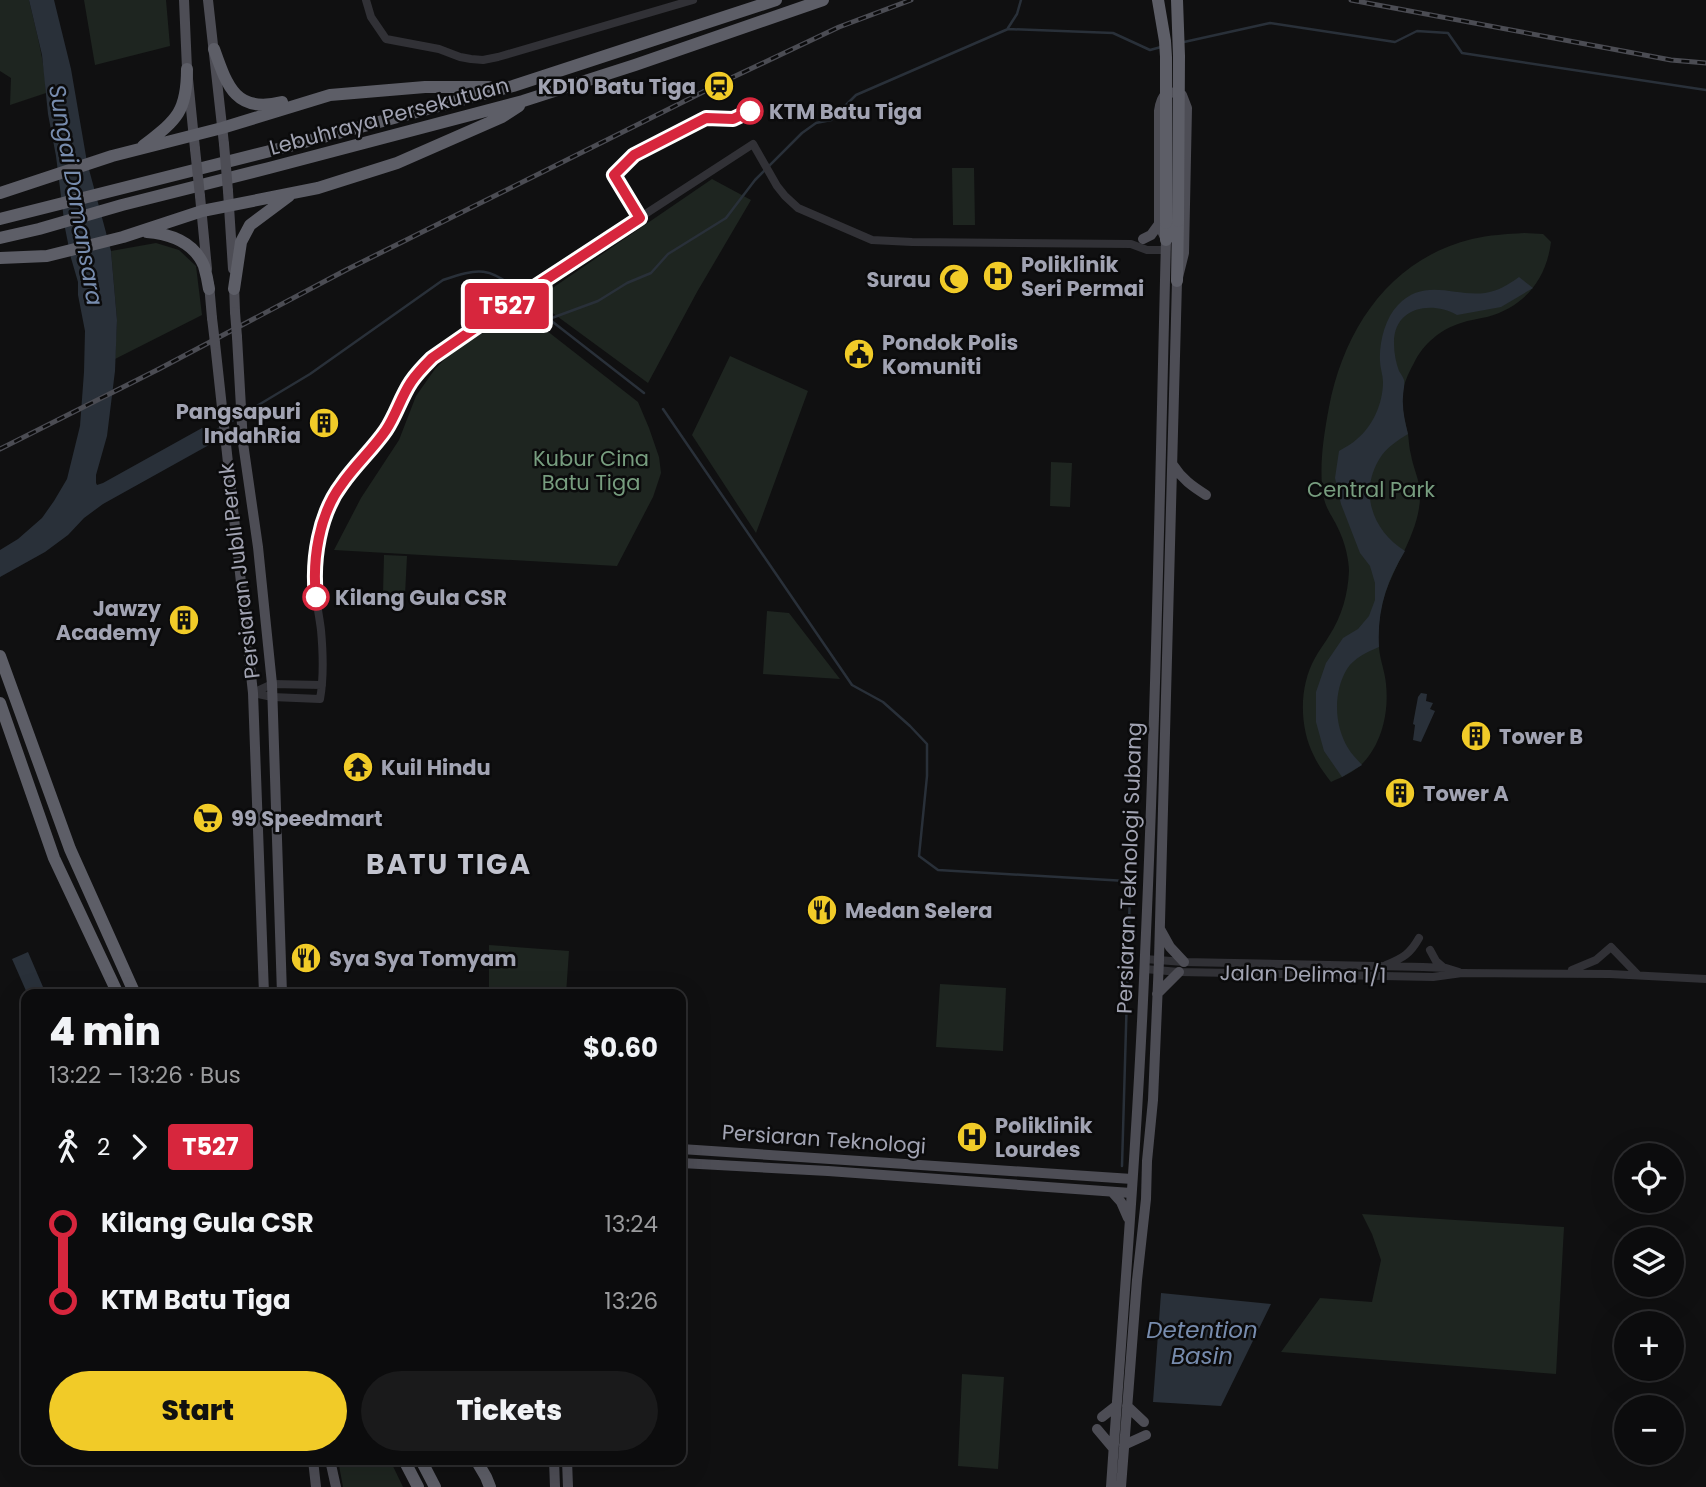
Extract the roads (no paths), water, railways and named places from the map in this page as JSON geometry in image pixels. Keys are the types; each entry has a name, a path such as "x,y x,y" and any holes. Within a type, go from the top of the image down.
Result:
{"highway":[{"name":"Lebuhraya Persekutuan","path":"0,219 513,86 776,0"},
{"name":"Lebuhraya Persekutuan","path":"0,239 523,101 823,0"},
{"path":"1158,0 1166,57 1168,223 1177,281"},
{"path":"1166,245 1180,57 1177,0"},
{"path":"214,49 230,88 237,97 253,105 425,87 513,86"},
{"path":"137,150 164,130 181,108 187,90 187,69"},
{"path":"0,193 112,156 195,142 222,128 330,95"},
{"path":"0,258 47,256 123,237 201,211 318,188 397,163 502,117 523,101"},
{"path":"234,289 241,242 250,225 292,194"},
{"path":"140,232 174,236 189,246 203,264 209,289"},
{"path":"0,656 70,849 133,989"},
{"path":"0,704 54,858 116,989"},
{"path":"407,1465 418,1487"},
{"path":"424,1465 435,1487"},
{"path":"479,1465 490,1487"}],"main road":[{"name":"Persiaran Jubli Perak","path":"184,0 187,69 201,211 253,693 264,989"},
{"name":"Persiaran Jubli Perak","path":"208,0 230,206 243,443 258,547 272,684 282,989"},
{"name":"Persiaran Teknologi Subang","path":"1111,1487 1119,1446 1146,1199 1159,965 1175,341 1177,281 1184,253 1187,108 1182,95 1171,92 1160,100 1159,111 1168,223"},
{"path":"1143,239 1168,223"},
{"name":"Persiaran Teknologi Subang","path":"1122,1406 1154,737 1166,245"},
{"path":"1163,341 1175,341"},
{"path":"1172,465 1189,485 1206,495"},
{"path":"1154,737 1166,738"},
{"path":"1160,929 1170,947 1185,962"},
{"path":"1157,994 1179,972"},
{"name":"Persiaran Teknologi","path":"686,1149 1110,1178 1134,1186"},
{"path":"1143,1215 1142,1192 1134,1186 1147,1161"},
{"name":"Persiaran Teknologi","path":"686,1163 1112,1192 1134,1186"},
{"path":"1110,1178 1126,1171 1133,1163"},
{"path":"1112,1192 1124,1208 1129,1227"},
{"path":"1102,1417 1122,1406 1144,1422"},
{"path":"1097,1429 1119,1446 1146,1435"},
{"name":"Persiaran Teknologi Subang","path":"1119,1446 1121,1487"},
{"path":"314,1465 316,1487"},
{"path":"331,1465 336,1487"},
{"path":"554,1465 555,1487"},
{"path":"566,1465 568,1487"}],"street":[{"path":"366,0 371,18 386,40 483,60 693,0"},
{"path":"253,693 272,697 320,699 321,632 315,582 322,526 340,486 387,428 410,383 420,370 432,358 533,288 753,144 785,196 798,208 873,240 1131,244 1147,250 1166,245"},
{"path":"1131,244 1143,239 1166,245"},
{"path":"253,693 272,684 322,685"},
{"path":"1383,966 1404,958 1414,948 1419,937"},
{"path":"1559,974 1588,965 1611,947 1638,975"},
{"path":"1430,950 1436,961 1446,968"},
{"name":"Jalan Delima 1/1","path":"1145,964 1185,962 1383,966 1446,968 1462,973"},
{"name":"Jalan Delima 1/1","path":"1159,965 1179,972 1433,977 1462,973 1638,975 1706,979"}],"water":[{"name":"Sungai Damansara","path":"29,0 54,0 71,69 87,162 111,251 117,320 115,371 107,436 96,483 103,483 202,428 211,434 212,441 103,504 45,552 0,577 0,550 18,539 42,518 67,479 80,426 84,372 85,331 78,282 65,228 42,55"},
{"path":"1519,277 1533,288 1501,307 1457,315 1436,308 1415,310 1406,315 1395,332 1395,354 1404,380 1403,406 1408,434 1382,455 1371,481 1370,495 1376,520 1393,542 1405,551 1384,597 1379,647 1353,662 1339,688 1337,708 1340,729 1349,750 1362,765 1342,777 1324,751 1316,722 1316,692 1326,663 1343,638 1358,629 1369,616 1375,600 1375,583 1370,566 1360,553 1341,504 1335,478 1339,451 1363,434 1376,414 1383,390 1380,361 1382,339 1386,324 1398,305 1408,297 1429,290 1473,294 1494,291"},
{"path":"1421,693 1427,694 1426,701 1433,703 1430,709 1435,711 1421,742 1413,740 1413,724"},
{"path":"28,952 43,987 25,989 12,959"},
{"name":"Detention Basin","path":"1161,1293 1271,1304 1221,1406 1153,1402"}],"waterway":[{"path":"1008,28 1017,14 1021,0"},
{"path":"1184,42 1270,23 1395,42 1417,31 1448,33 1462,53 1706,90"},
{"path":"549,319 598,301 627,283 651,273 668,254 726,218 755,180 802,133 816,123 831,120 856,95 1008,29 1113,33 1150,50 1161,47"},
{"path":"245,413 310,374 443,280 466,273 483,272 500,277 519,292"},
{"path":"524,297 644,393"},
{"path":"663,409 852,685 883,702 927,744 927,776 919,856 938,870 1126,881 1130,890 1122,1166"},
{"path":"227,424 240,416"},
{"path":"209,435 222,427"}],"railway":[{"path":"0,449 346,270 729,79 839,27 911,0"},
{"path":"1351,0 1671,60 1706,63"}],"place":[{"name":"KD10 Batu Tiga","path":"719,86"},
{"name":"KTM Batu Tiga","path":"750,111"},
{"name":"Poliklinik Seri Permai","path":"998,276"},
{"name":"Surau","path":"954,279"},
{"name":"Pondok Polis Komuniti","path":"859,354"},
{"name":"Pangsapuri IndahRia","path":"324,423"},
{"name":"Kilang Gula CSR","path":"316,597"},
{"name":"Jawzy Academy","path":"184,620"},
{"name":"Tower B","path":"1476,736"},
{"name":"Kuil Hindu","path":"358,767"},
{"name":"Tower A","path":"1400,793"},
{"name":"99 Speedmart","path":"208,818"},
{"name":"Medan Selera","path":"822,910"},
{"name":"Sya Sya Tomyam","path":"306,958"},
{"name":"Poliklinik Lourdes","path":"972,1137"}],"district":[{"name":"BATU TIGA","path":"449,864"}],"park label":[{"name":"Kubur Cina Batu Tiga","path":"591,470"},
{"name":"Central Park","path":"1371,489"}]}
